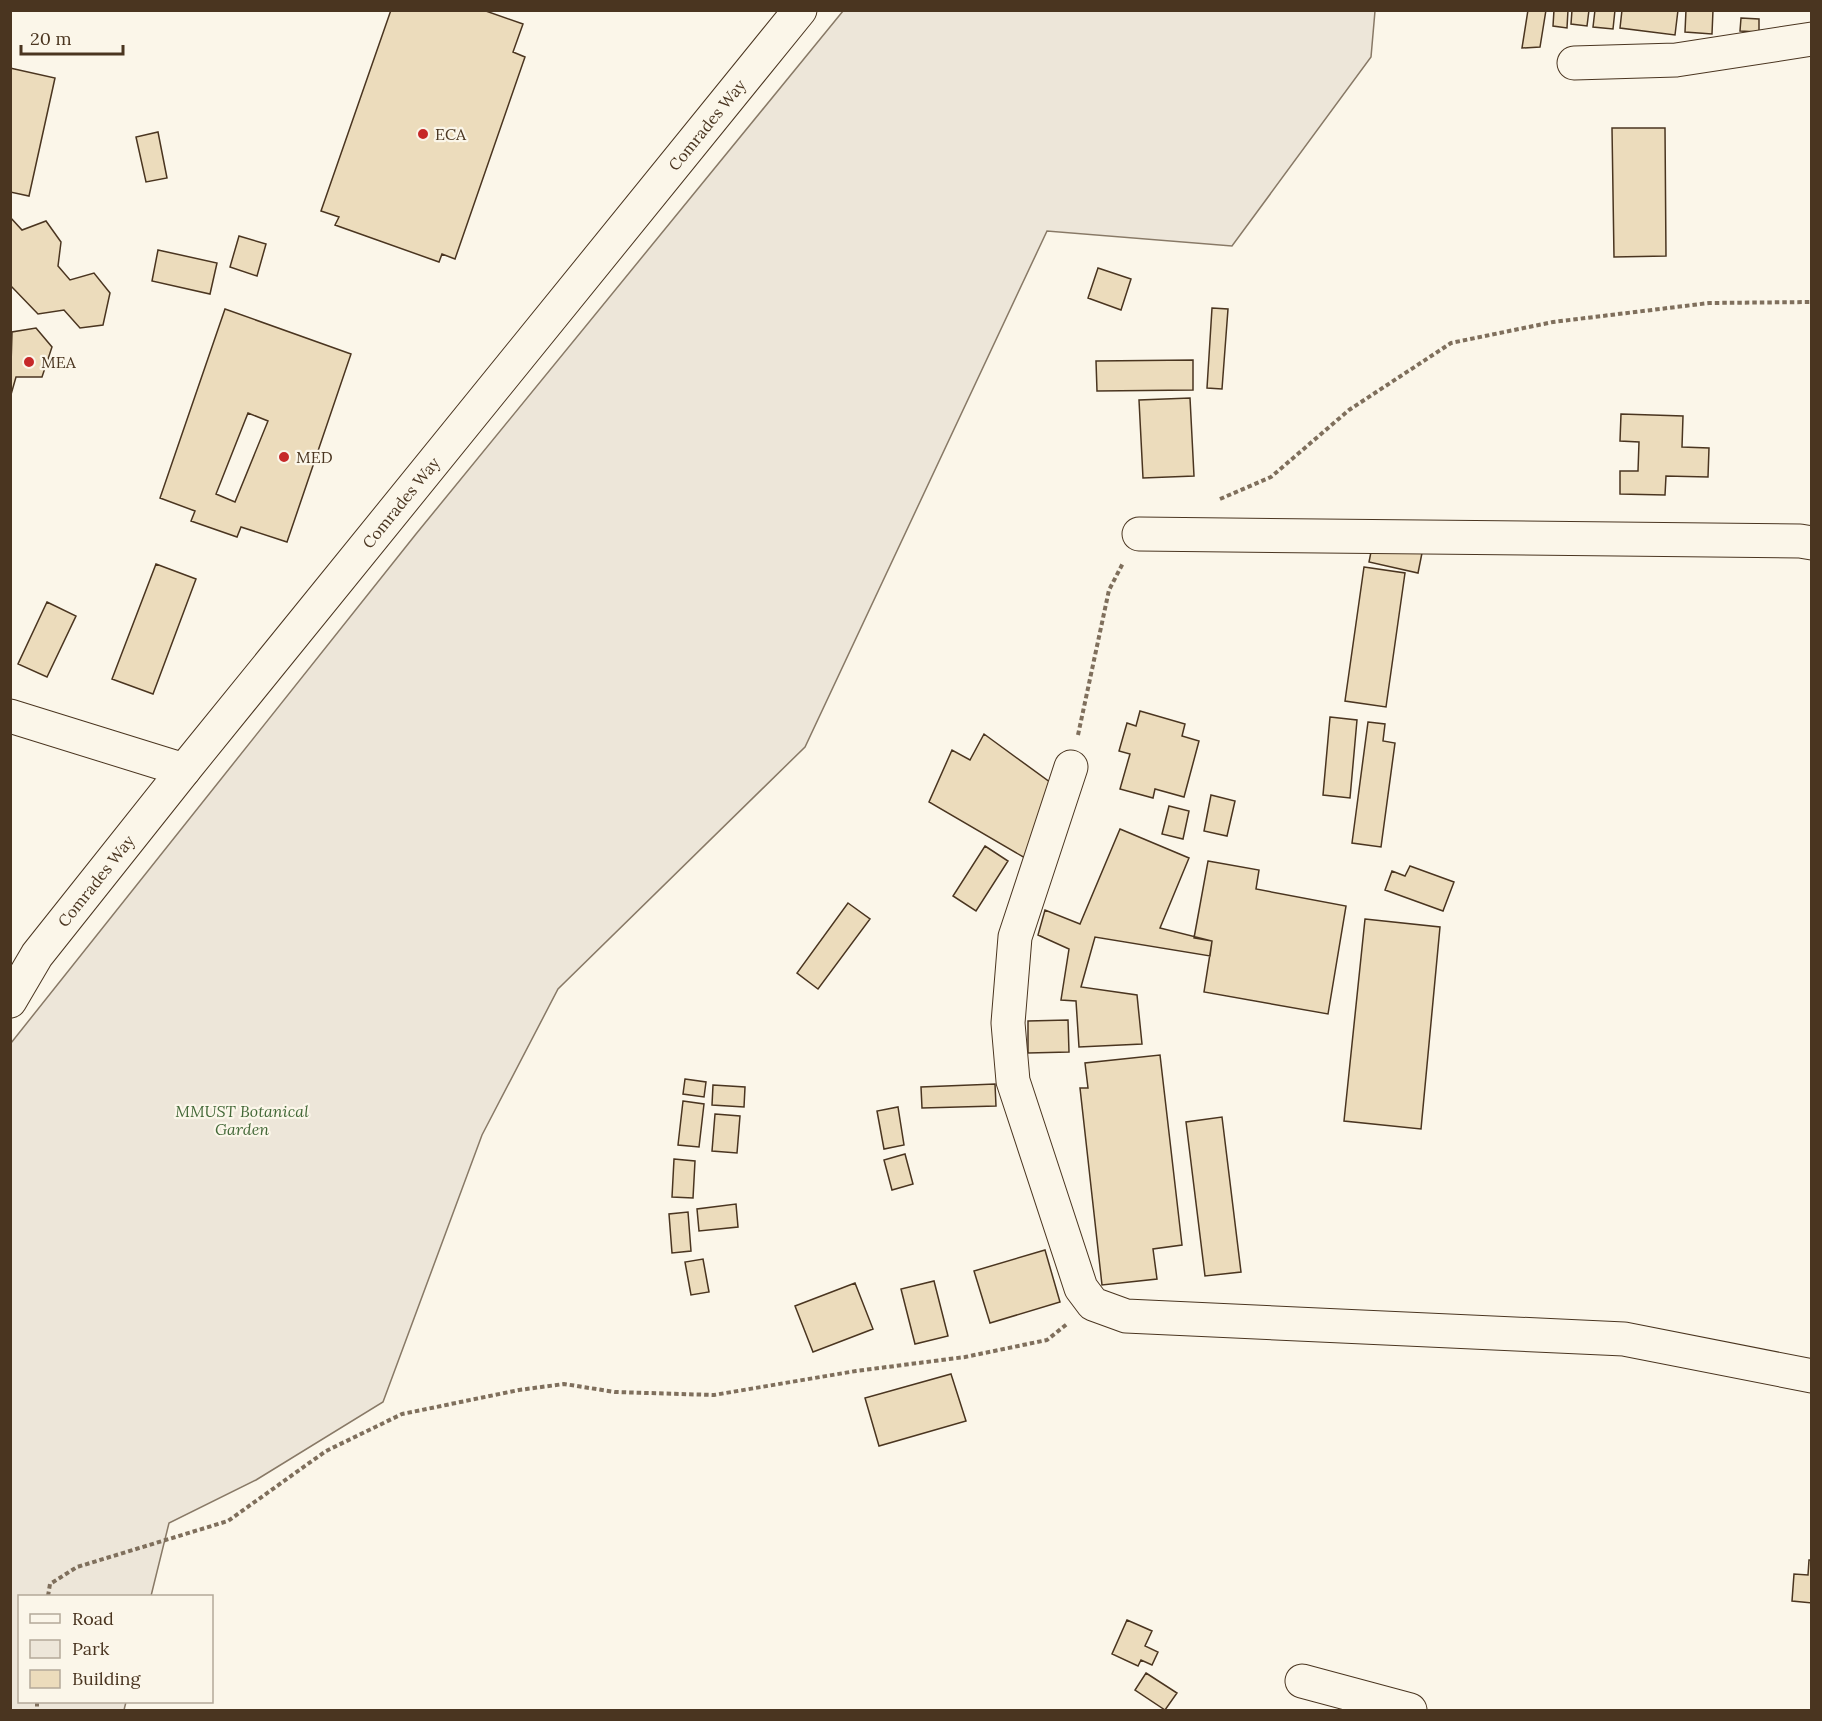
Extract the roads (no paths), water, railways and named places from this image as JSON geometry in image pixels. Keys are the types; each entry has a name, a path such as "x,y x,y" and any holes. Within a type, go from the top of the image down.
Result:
{"street":[{"name":"Comrades Way","path":"10,1001 37,955 184,770 800,10"},
{"path":"1574,63 1676,60 1812,39"},
{"path":"1139,534 1800,541 1812,543"},
{"path":"10,716 184,770"},
{"path":"1071,767 1015,937 1008,1023 1013,1081 1070,1257 1082,1288 1093,1304 1126,1316 1624,1339 1812,1376"},
{"path":"1302,1681 1410,1710"}],"place":[{"name":"ECA","path":"423,134"},
{"name":"MEA","path":"29,362"},
{"name":"MED","path":"284,457"}],"park label":[{"name":"MMUST Botanical Garden","path":"242,1120"}]}
